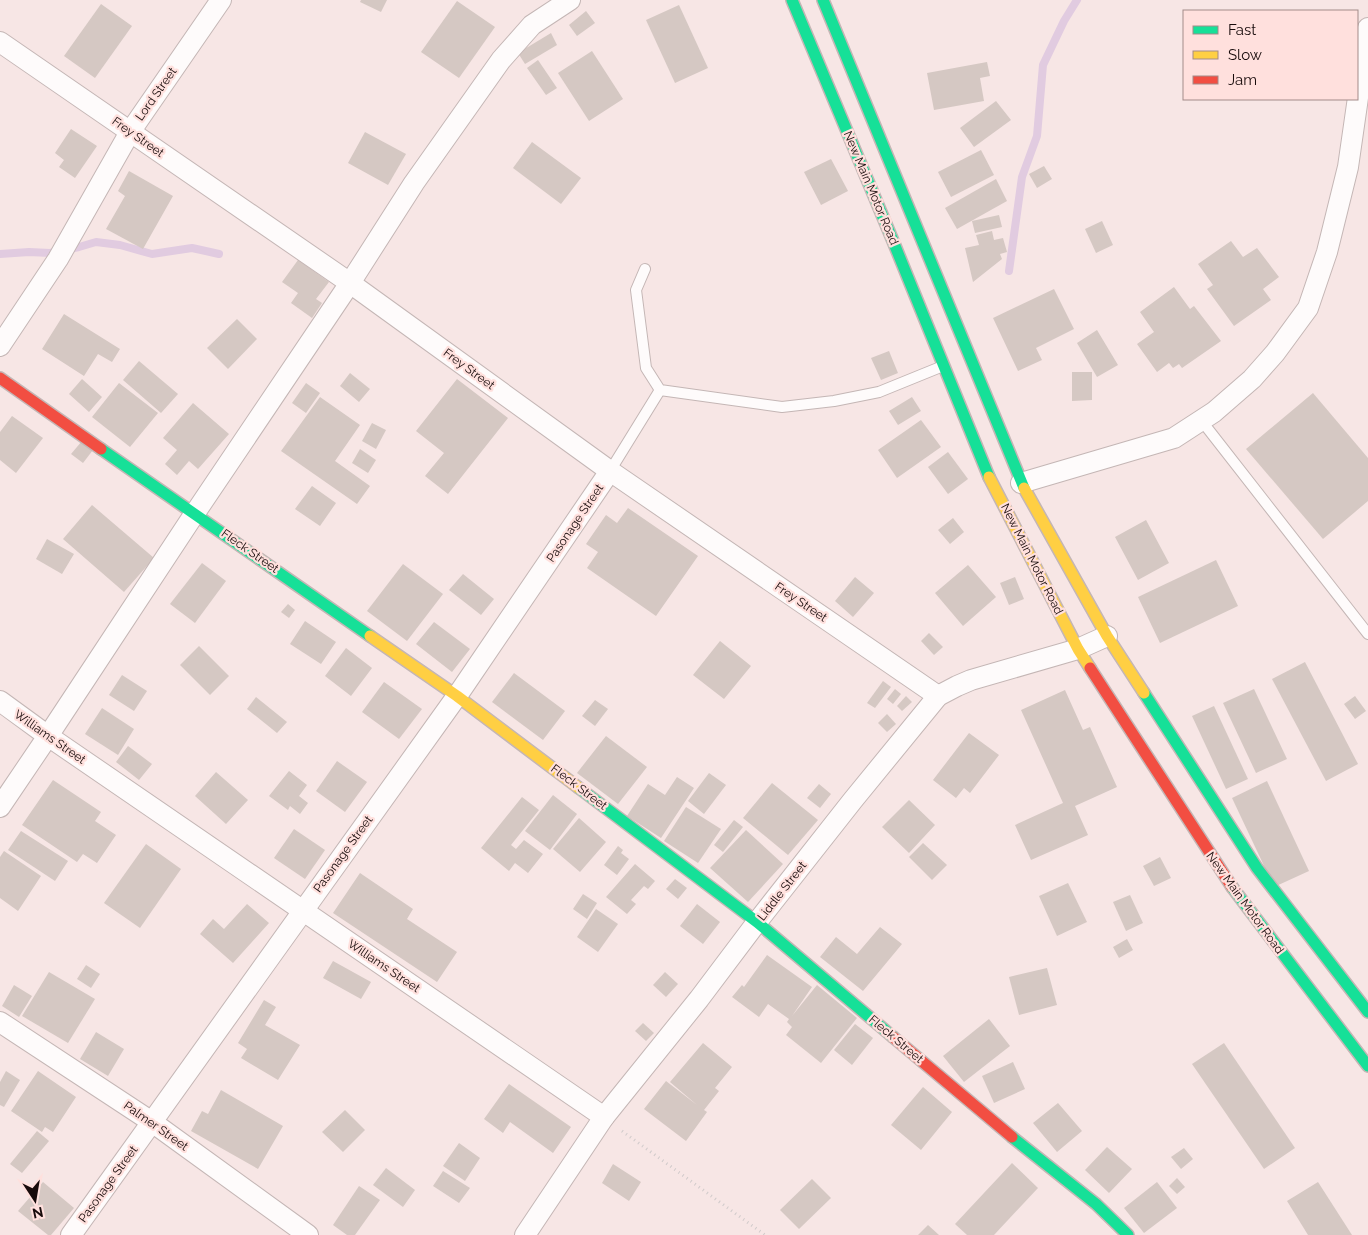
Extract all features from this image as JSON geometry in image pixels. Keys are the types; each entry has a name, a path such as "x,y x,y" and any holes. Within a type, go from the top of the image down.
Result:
{"main road":[{"name":"New Main Motor Road","path":"792,0 990,479 1078,649 1230,885 1368,1066"},
{"name":"New Main Motor Road","path":"823,0 1021,483 1107,636 1257,868 1368,1012"},
{"name":"Fleck Street","path":"0,378 457,696 757,922 1011,1136 1096,1204 1128,1235"}],"street":[{"name":"Lord Street","path":"0,346 62,252 130,132 221,0"},
{"path":"0,807 350,283 414,182 501,60 532,25 570,0"},
{"path":"1358,98 1368,28"},
{"name":"Frey Street","path":"0,42 350,283 610,471 938,696"},
{"path":"1021,483 1174,438 1214,412 1252,379 1275,354 1308,308 1327,252 1348,167 1358,100"},
{"name":"Pasonage Street","path":"71,1235 457,696 610,471"},
{"name":"Liddle Street","path":"525,1235 604,1117 699,1000 757,922 853,800 938,696 971,680 1078,649 1107,636"},
{"name":"Williams Street","path":"0,701 302,911 604,1117"},
{"name":"Palmer Street","path":"0,1022 152,1122 308,1235"}],"lane":[{"path":"645,269 636,290 637,300 646,368 660,390 782,407 834,401 879,392 944,366"},
{"path":"610,471 660,390"},
{"path":"1201,420 1368,634"}],"path":[{"path":"604,1117 765,1235"}],"building":[{"path":"361,0 387,0 381,12 360,2"},
{"path":"457,1 495,27 459,78 421,52"},
{"path":"101,4 132,26 95,78 64,56"},
{"path":"679,5 708,68 675,83 646,20"},
{"path":"586,11 595,23 577,36 569,25"},
{"path":"551,33 557,45 525,64 518,53"},
{"path":"592,51 623,99 589,121 558,73"},
{"path":"538,60 557,88 546,95 527,68"},
{"path":"987,62 990,76 980,78 984,101 934,110 927,73"},
{"path":"996,101 1011,120 974,147 960,128"},
{"path":"71,129 97,146 75,178 59,167 64,160 55,153"},
{"path":"365,132 406,154 388,185 348,163"},
{"path":"532,142 581,178 561,204 513,168"},
{"path":"981,150 994,175 951,197 938,172"},
{"path":"831,159 848,191 821,205 804,172"},
{"path":"1044,166 1052,179 1037,188 1029,174"},
{"path":"129,171 173,196 143,249 106,229 125,196 118,191"},
{"path":"996,179 1007,201 957,229 945,208"},
{"path":"999,215 1002,227 975,233 972,221"},
{"path":"1102,221 1113,245 1096,253 1085,229"},
{"path":"992,231 994,240 1003,238 1007,252 1000,254 1002,259 973,282 965,248 979,245 976,235"},
{"path":"1231,241 1243,257 1257,248 1279,277 1263,289 1271,300 1234,326 1207,289 1213,285 1198,264"},
{"path":"298,260 329,282 316,299 322,303 312,318 291,303 298,293 282,282"},
{"path":"1174,287 1190,309 1194,306 1221,341 1182,368 1179,364 1173,368 1169,363 1157,372 1137,344 1154,332 1140,312"},
{"path":"1054,289 1074,329 1036,348 1042,360 1018,371 993,318"},
{"path":"64,314 120,349 112,362 98,354 84,376 42,349"},
{"path":"237,319 257,339 228,369 207,348"},
{"path":"1097,330 1118,365 1097,377 1077,343"},
{"path":"889,351 898,373 881,380 871,358"},
{"path":"139,361 178,394 161,413 123,380"},
{"path":"1072,372 1092,372 1092,400 1072,401"},
{"path":"350,373 370,389 359,402 340,386"},
{"path":"82,379 102,397 89,412 69,394"},
{"path":"457,379 508,418 448,494 425,476 444,453 416,431"},
{"path":"119,383 158,413 130,447 92,417"},
{"path":"306,383 320,393 306,413 292,403"},
{"path":"1313,393 1368,458 1368,501 1323,539 1246,449"},
{"path":"320,397 360,425 335,461 370,486 357,504 281,451"},
{"path":"912,397 921,411 898,425 889,411"},
{"path":"193,403 229,434 198,469 189,461 177,475 165,464 177,450 163,438"},
{"path":"12,416 43,438 16,473 0,460 0,432"},
{"path":"921,420 941,447 897,478 878,450"},
{"path":"372,423 386,430 376,449 362,441"},
{"path":"82,441 93,450 83,463 71,454"},
{"path":"360,449 376,460 368,473 352,463"},
{"path":"948,452 968,479 948,494 928,467"},
{"path":"312,486 336,503 320,526 295,509"},
{"path":"92,505 154,558 124,592 63,539"},
{"path":"628,508 698,556 656,616 587,568 598,552 586,544 606,515 617,523"},
{"path":"953,518 964,532 950,544 938,530"},
{"path":"1146,520 1169,563 1138,580 1115,537"},
{"path":"47,539 74,554 62,574 36,559"},
{"path":"1216,560 1238,606 1160,643 1138,597"},
{"path":"202,563 226,581 195,623 170,604"},
{"path":"403,564 443,594 407,641 367,611"},
{"path":"968,565 996,597 963,626 935,593"},
{"path":"463,574 494,599 481,615 449,590"},
{"path":"855,577 874,593 853,617 835,601"},
{"path":"1015,577 1024,599 1009,605 1000,583"},
{"path":"288,604 295,610 289,618 281,612"},
{"path":"305,621 336,642 321,664 290,644"},
{"path":"434,622 470,649 452,672 416,644"},
{"path":"929,633 943,647 934,655 921,641"},
{"path":"720,641 751,666 724,699 693,675"},
{"path":"199,646 229,676 210,695 180,665"},
{"path":"346,648 372,668 351,696 325,676"},
{"path":"1305,662 1358,764 1326,781 1272,679"},
{"path":"514,673 565,711 543,740 492,702"},
{"path":"122,675 147,691 134,711 109,695"},
{"path":"883,681 891,687 875,708 867,703"},
{"path":"384,682 422,709 399,739 362,712"},
{"path":"895,689 901,694 893,704 887,699"},
{"path":"1254,689 1287,759 1256,773 1223,703"},
{"path":"1065,690 1083,730 1090,727 1117,787 1075,806 1088,835 1031,860 1015,825 1063,803 1021,710"},
{"path":"906,696 912,702 902,711 897,706"},
{"path":"1355,696 1366,711 1355,719 1344,704"},
{"path":"256,697 287,722 277,733 247,709"},
{"path":"595,700 608,709 595,726 582,716"},
{"path":"1214,706 1248,779 1226,789 1192,716"},
{"path":"102,708 134,729 118,755 85,734"},
{"path":"887,714 896,724 887,732 878,723"},
{"path":"969,733 999,755 970,793 964,788 956,798 933,780"},
{"path":"606,736 647,767 618,804 577,773"},
{"path":"128,746 152,764 139,780 116,762"},
{"path":"337,761 367,782 345,812 316,791"},
{"path":"289,771 307,785 299,796 308,803 300,814 290,806 288,810 269,796"},
{"path":"216,772 248,800 226,824 195,796"},
{"path":"709,773 726,785 704,814 688,801"},
{"path":"677,777 694,788 661,838 627,816 648,784 665,795"},
{"path":"53,780 101,812 95,821 116,835 97,863 83,854 77,862 22,825"},
{"path":"1267,781 1309,871 1274,887 1232,798"},
{"path":"772,783 818,820 788,855 743,818"},
{"path":"819,784 831,794 820,808 807,798"},
{"path":"553,795 577,814 550,850 525,831"},
{"path":"522,797 539,810 511,845 516,849 524,840 543,854 528,873 515,863 509,871 481,848"},
{"path":"909,800 935,825 909,853 882,827"},
{"path":"686,807 721,829 698,863 664,841"},
{"path":"579,818 606,842 580,872 553,849"},
{"path":"734,820 743,827 723,852 714,845"},
{"path":"294,829 325,850 305,879 274,858"},
{"path":"746,830 783,864 748,902 710,868"},
{"path":"21,831 68,861 55,881 8,850"},
{"path":"923,843 947,865 932,880 909,857"},
{"path":"146,844 181,869 140,928 104,903"},
{"path":"618,846 623,850 621,853 629,859 617,875 604,865"},
{"path":"4,851 41,876 18,911 0,898 0,857"},
{"path":"1160,857 1171,878 1154,886 1143,866"},
{"path":"635,864 655,881 648,889 644,886 631,900 636,904 627,914 606,897"},
{"path":"360,873 413,909 407,919 457,952 437,982 333,913"},
{"path":"675,879 687,888 678,899 666,889"},
{"path":"1068,883 1087,922 1057,936 1039,896"},
{"path":"583,894 597,903 587,919 573,909"},
{"path":"1130,895 1143,923 1126,931 1113,902"},
{"path":"247,904 269,923 233,963 200,934 213,919 224,929"},
{"path":"697,904 720,922 703,944 680,926"},
{"path":"596,909 618,924 598,952 577,937"},
{"path":"880,927 902,944 863,991 820,957 836,937 857,954"},
{"path":"1127,939 1133,950 1119,958 1113,947"},
{"path":"767,955 812,987 792,1016 817,985 857,1018 821,1063 786,1035 792,1027 787,1022 789,1019 768,1004 759,1017 732,997 742,985 744,987"},
{"path":"333,961 371,982 361,999 323,978"},
{"path":"86,965 100,974 91,988 77,979"},
{"path":"1047,968 1057,1005 1019,1015 1009,977"},
{"path":"49,972 95,999 68,1043 22,1016"},
{"path":"665,972 678,984 666,997 653,985"},
{"path":"14,985 32,996 19,1017 2,1006"},
{"path":"264,1000 276,1007 265,1025 300,1045 278,1080 241,1058 247,1049 238,1043"},
{"path":"989,1019 1010,1046 964,1082 943,1056"},
{"path":"643,1023 654,1033 646,1041 635,1031"},
{"path":"855,1024 873,1038 852,1065 834,1050"},
{"path":"96,1032 124,1049 108,1076 80,1059"},
{"path":"703,1043 732,1067 715,1088 719,1091 704,1110 707,1112 686,1141 644,1109 666,1081 697,1105 670,1082"},
{"path":"1224,1043 1295,1148 1264,1169 1192,1064"},
{"path":"1013,1062 1025,1089 994,1103 982,1076"},
{"path":"6,1071 20,1080 4,1107 0,1105 0,1082"},
{"path":"38,1071 76,1097 53,1132 45,1127 42,1132 11,1111"},
{"path":"509,1084 571,1127 553,1153 510,1122 503,1133 484,1119"},
{"path":"923,1087 952,1112 921,1150 891,1125"},
{"path":"221,1090 283,1126 258,1169 191,1131 202,1111 208,1114"},
{"path":"1058,1103 1082,1131 1057,1152 1033,1123"},
{"path":"345,1110 365,1130 343,1152 322,1132"},
{"path":"37,1131 49,1141 22,1173 10,1164"},
{"path":"459,1143 480,1158 465,1181 443,1166"},
{"path":"1107,1147 1132,1169 1109,1193 1085,1170"},
{"path":"1184,1148 1193,1159 1181,1169 1171,1157"},
{"path":"1012,1163 1038,1188 994,1235 967,1235 955,1224"},
{"path":"613,1164 641,1182 629,1201 602,1183"},
{"path":"386,1168 415,1190 403,1207 373,1185"},
{"path":"443,1171 470,1188 459,1203 433,1186"},
{"path":"1177,1178 1185,1187 1177,1194 1169,1186"},
{"path":"812,1179 831,1198 799,1229 780,1210"},
{"path":"43,1182 74,1208 51,1235 48,1235 18,1211"},
{"path":"1157,1182 1177,1208 1144,1233 1124,1208"},
{"path":"1318,1182 1352,1235 1308,1235 1287,1201"},
{"path":"359,1186 380,1200 355,1235 347,1235 333,1225"},
{"path":"928,1225 939,1235 918,1235"}],"waterway":[{"path":"1009,271 1022,177 1037,136 1043,65 1064,21 1077,0"},
{"path":"0,254 50,253 96,242 120,245 152,254 192,248 219,254"}],"traffic: fast":[{"path":"792,0 989,477"},
{"path":"823,0 1024,488"},
{"path":"101,449 370,636"},
{"path":"1144,693 1257,868 1368,1012"},
{"path":"579,788 757,922 893,1037"},
{"path":"1232,887 1368,1066"},
{"path":"1012,1137 1096,1204 1128,1235"}],"traffic: slow":[{"path":"989,477 1078,649 1090,668"},
{"path":"1024,488 1107,636 1144,693"},
{"path":"370,636 457,696 579,788"}],"traffic: jam":[{"path":"0,378 101,449"},
{"path":"1090,668 1232,887"},
{"path":"893,1037 1012,1137"}]}
